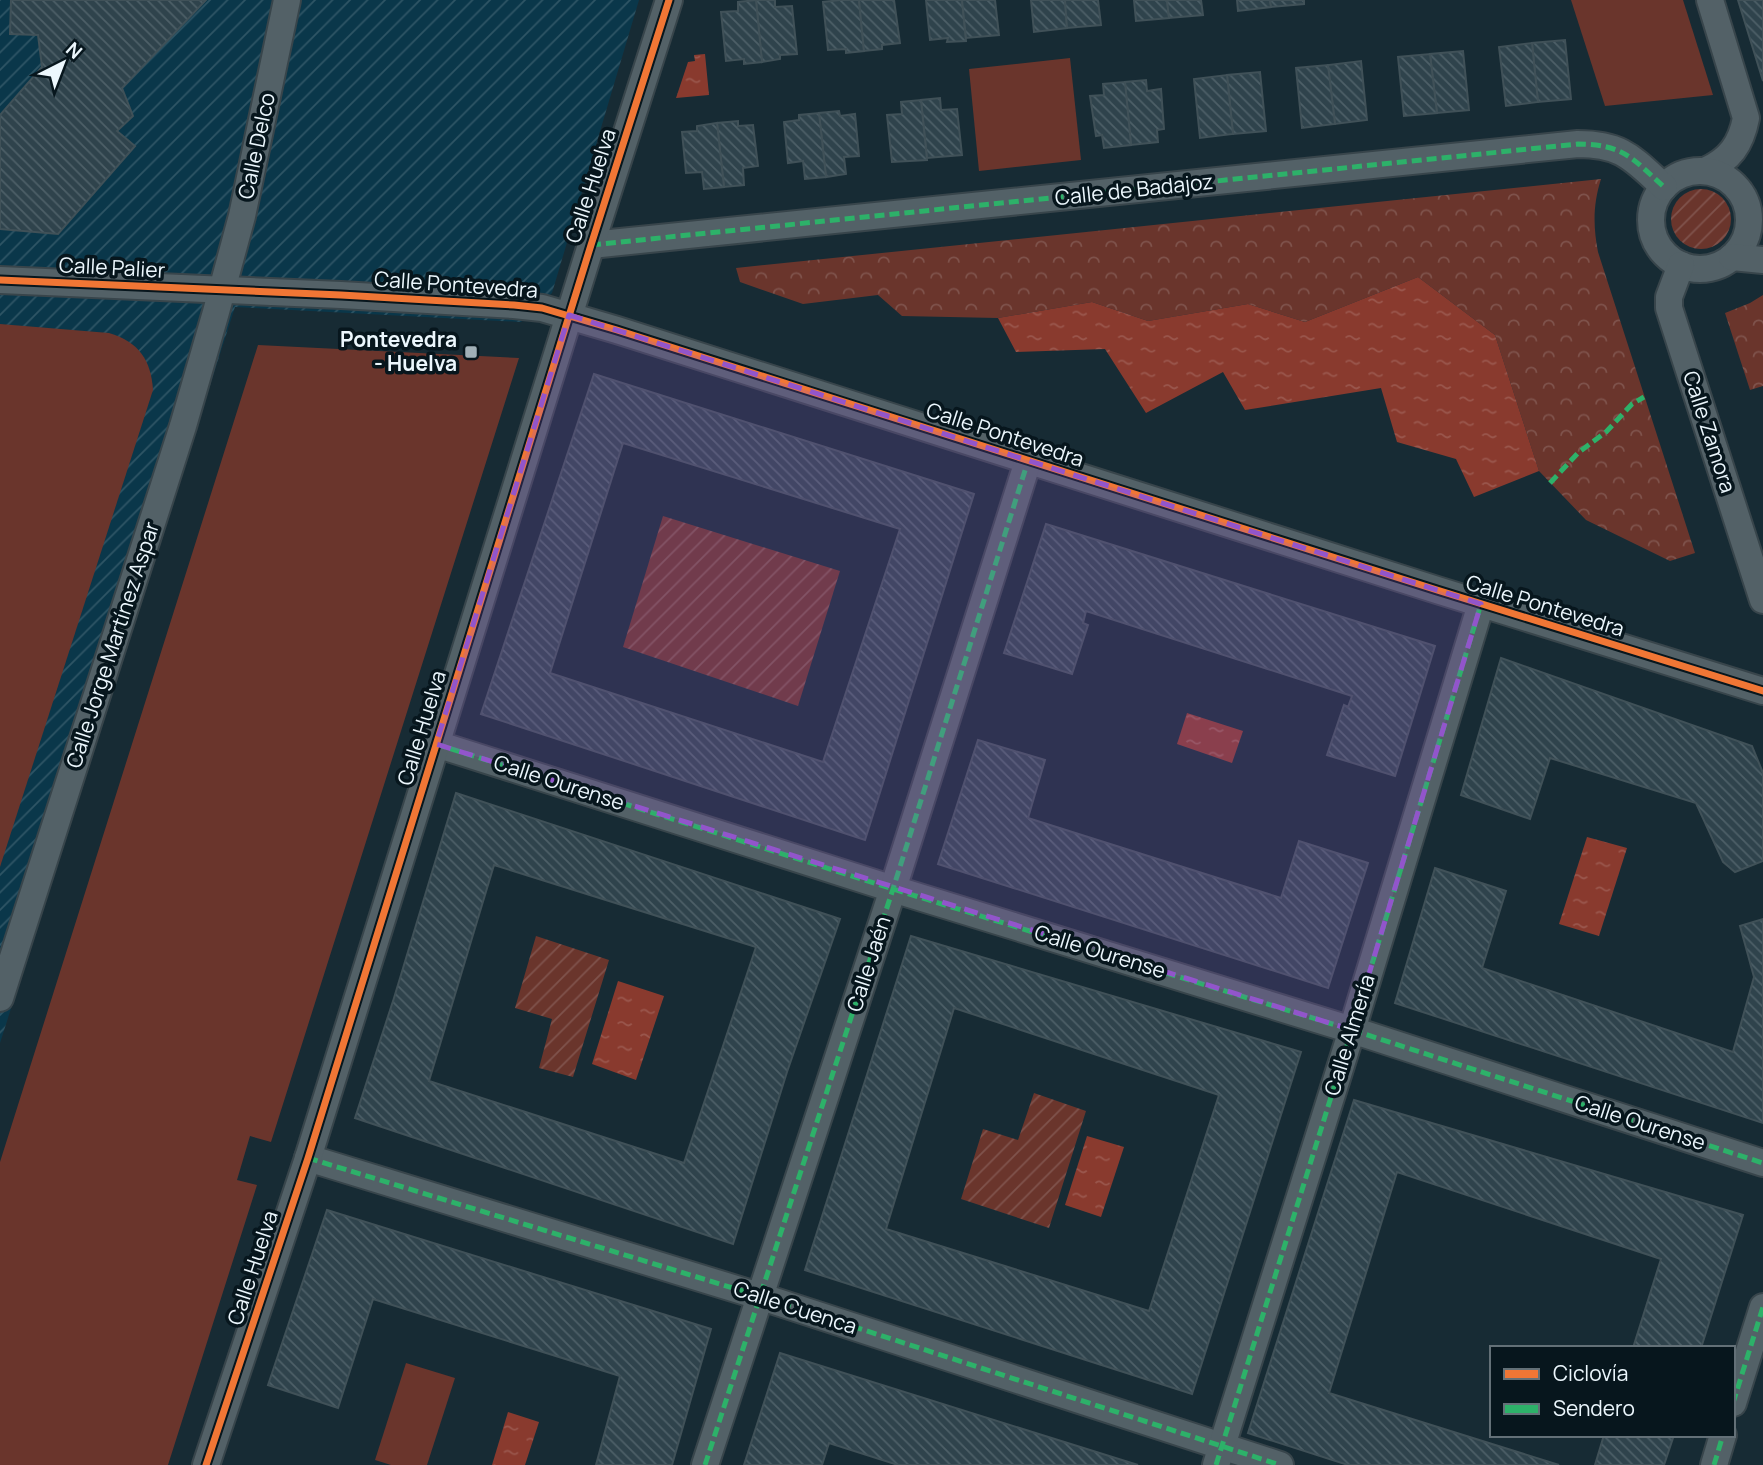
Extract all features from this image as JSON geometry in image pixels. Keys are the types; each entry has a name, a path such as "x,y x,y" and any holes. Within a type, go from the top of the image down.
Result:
{"street":[{"name":"Calle Delco","path":"222,290 242,216 287,0"},
{"name":"Calle Huelva","path":"206,1465 308,1158 669,0"},
{"path":"1705,171 1716,166 1735,149 1743,134 1746,118 1710,0"},
{"name":"Calle de Badajoz","path":"591,245 1578,144 1614,148 1630,157 1664,187"},
{"path":"1705,171 1726,178 1755,208 1746,239 1740,249 1723,263 1699,269 1674,261 1663,251 1652,229 1654,206 1664,187 1684,174 1705,171"},
{"path":"1732,257 1763,260"},
{"name":"Calle Zamora","path":"1681,265 1669,297 1669,308 1763,600"},
{"name":"Calle Palier","path":"0,280 222,290"},
{"name":"Calle Pontevedra","path":"222,290 541,308 1763,691"},
{"name":"Calle Jorge Martínez Aspar","path":"0,998 183,426 222,290"},
{"name":"Calle Jaén","path":"705,1465 893,889 1028,461"},
{"name":"Calle Almería","path":"1219,1455 1481,604"},
{"name":"Calle Ourense","path":"436,744 893,889 1352,1030 1763,1163"},
{"name":"Calle Cuenca","path":"308,1158 759,1296 1219,1455 1280,1465"},
{"path":"1735,1397 1763,1307"},
{"path":"1714,1465 1722,1437"}],"highlighted area":[{"path":"569,315 1481,604 1352,1030 436,744"}],"shaded area":[{"path":"0,0 639,0 552,293 521,322 235,307 0,1043"}],"green space":[{"path":"1571,0 1683,0 1713,95 1605,106"},
{"path":"1070,58 1081,160 979,171 969,69"},
{"path":"1601,179 1595,215 1598,252 1695,553 1670,561 1586,520 1539,471 1495,335 1418,277 1305,322 1248,304 1148,321 1092,302 998,318 902,316 878,295 803,304 740,282 736,268"},
{"path":"1695,189 1707,189 1726,202 1731,219 1729,231 1718,244 1707,249 1695,249 1676,236 1671,225 1671,213 1684,194"},
{"path":"1763,295 1763,386 1750,390 1725,313"},
{"path":"0,324 109,333 119,337 128,341 142,354 150,370 153,390 0,867"},
{"path":"258,345 519,358 271,1142 250,1136 237,1180 257,1185 168,1465 0,1465 0,1162"},
{"path":"663,516 840,571 798,706 623,647"},
{"path":"536,936 609,960 573,1077 539,1068 552,1019 515,1008"},
{"path":"1034,1093 1086,1111 1049,1228 961,1199 983,1129 1018,1140"},
{"path":"406,1363 455,1378 427,1465 391,1465 375,1460"}],"water":[{"path":"705,54 709,95 676,98 688,62 695,61 694,55"},
{"path":"1418,277 1495,335 1539,471 1474,497 1456,459 1397,442 1381,388 1245,410 1223,372 1146,413 1105,349 1016,352 998,318 1092,302 1148,321 1248,304 1305,322"},
{"path":"1187,713 1243,731 1232,763 1177,744"},
{"path":"1587,837 1627,848 1599,936 1559,924"},
{"path":"618,981 664,996 636,1080 592,1064"},
{"path":"1087,1136 1124,1147 1101,1217 1065,1205"},
{"path":"508,1412 539,1422 525,1465 492,1465"}],"building":[{"path":"11,0 206,0 122,88 133,116 117,131 135,146 58,234 0,229 0,115 42,67 38,35 10,34"},
{"path":"756,0 775,0 775,7 792,6 797,54 780,55 780,59 762,62"},
{"path":"756,0 762,62 744,64 744,59 726,61 721,12 738,11 738,2"},
{"path":"859,0 864,51 846,53 846,49 828,50 823,2"},
{"path":"859,0 894,0 900,43 864,51"},
{"path":"926,0 962,0 966,41 947,42 948,38 930,40"},
{"path":"962,0 995,0 999,35 966,38"},
{"path":"1031,0 1065,0 1067,28 1034,32"},
{"path":"1065,0 1098,0 1101,25 1067,28"},
{"path":"1134,0 1167,0 1169,18 1136,21"},
{"path":"1167,0 1201,0 1203,15 1169,18"},
{"path":"1237,0 1270,0 1271,7 1238,11"},
{"path":"1270,0 1304,0 1304,4 1271,7"},
{"path":"1738,0 1763,0 1763,81 1746,26"},
{"path":"1565,40 1571,99 1538,102 1532,43"},
{"path":"1532,43 1538,102 1506,106 1499,47"},
{"path":"1463,51 1469,110 1437,113 1430,54"},
{"path":"1430,54 1437,113 1404,116 1398,57"},
{"path":"1361,61 1367,120 1335,124 1328,65"},
{"path":"1328,65 1335,124 1302,128 1296,68"},
{"path":"1260,72 1266,131 1233,134 1227,75"},
{"path":"1227,75 1233,134 1200,138 1194,79"},
{"path":"1146,80 1147,91 1161,89 1164,129 1157,130 1158,142 1131,145 1125,82"},
{"path":"1125,82 1131,145 1104,148 1102,135 1096,136 1090,96 1104,95 1103,84"},
{"path":"940,98 941,110 957,109 962,155 927,158 921,100"},
{"path":"921,100 927,160 892,162 887,115 902,114 901,102"},
{"path":"839,111 840,116 855,114 859,156 844,157 846,174 826,177 819,113"},
{"path":"819,113 826,177 805,179 803,161 788,163 784,122 799,120 799,115"},
{"path":"738,121 738,126 753,125 758,166 743,168 744,185 724,187 717,123"},
{"path":"717,123 724,187 704,189 702,172 686,173 682,132 697,131 697,126"},
{"path":"594,374 974,494 865,840 481,714","holes":["623,443 900,529 823,762 550,673"]},
{"path":"1046,524 1435,646 1395,776 1327,755 1344,705 1348,707 1352,696 1086,611 1083,623 1088,625 1072,674 1004,653"},
{"path":"1501,658 1752,746 1763,773 1763,861 1735,872 1723,862 1696,803 1550,758 1530,819 1461,795"},
{"path":"978,740 1045,760 1028,818 1281,898 1299,841 1368,863 1328,988 938,864"},
{"path":"456,793 840,919 787,1072 733,1244 355,1118","holes":["494,865 756,947 684,1163 429,1081"]},
{"path":"1435,868 1506,891 1482,968 1733,1052 1754,977 1740,926 1763,919 1763,1123 1395,1003"},
{"path":"911,936 1301,1052 1192,1394 805,1270","holes":["954,1008 1219,1095 1149,1311 886,1229"]},
{"path":"1354,1100 1743,1215 1702,1346 1634,1346 1661,1259 1397,1172 1329,1393 1559,1465 1348,1465 1248,1433"},
{"path":"327,1210 711,1329 672,1465 596,1465 620,1376 373,1299 338,1408 268,1385"},
{"path":"780,1353 1138,1465 898,1465 829,1443 822,1465 744,1465"},
{"path":"1603,1437 1673,1437 1664,1465 1595,1465"}],"marked path":[{"path":"591,245 1578,144 1617,150 1635,161 1664,187"},
{"path":"1550,483 1578,453 1606,432 1632,404 1644,397"},
{"path":"705,1465 893,889 1028,461"},
{"path":"1216,1465 1481,604"},
{"path":"436,744 893,889 1352,1030 1763,1163"},
{"path":"308,1158 759,1296 1280,1465"},
{"path":"1735,1397 1763,1307"},
{"path":"1714,1465 1722,1437"}],"cycle path":[{"path":"206,1465 308,1158 669,0"},
{"path":"0,280 341,295 542,308 1763,691"}],"place":[{"name":"Pontevedra - Huelva","path":"471,352"}]}
